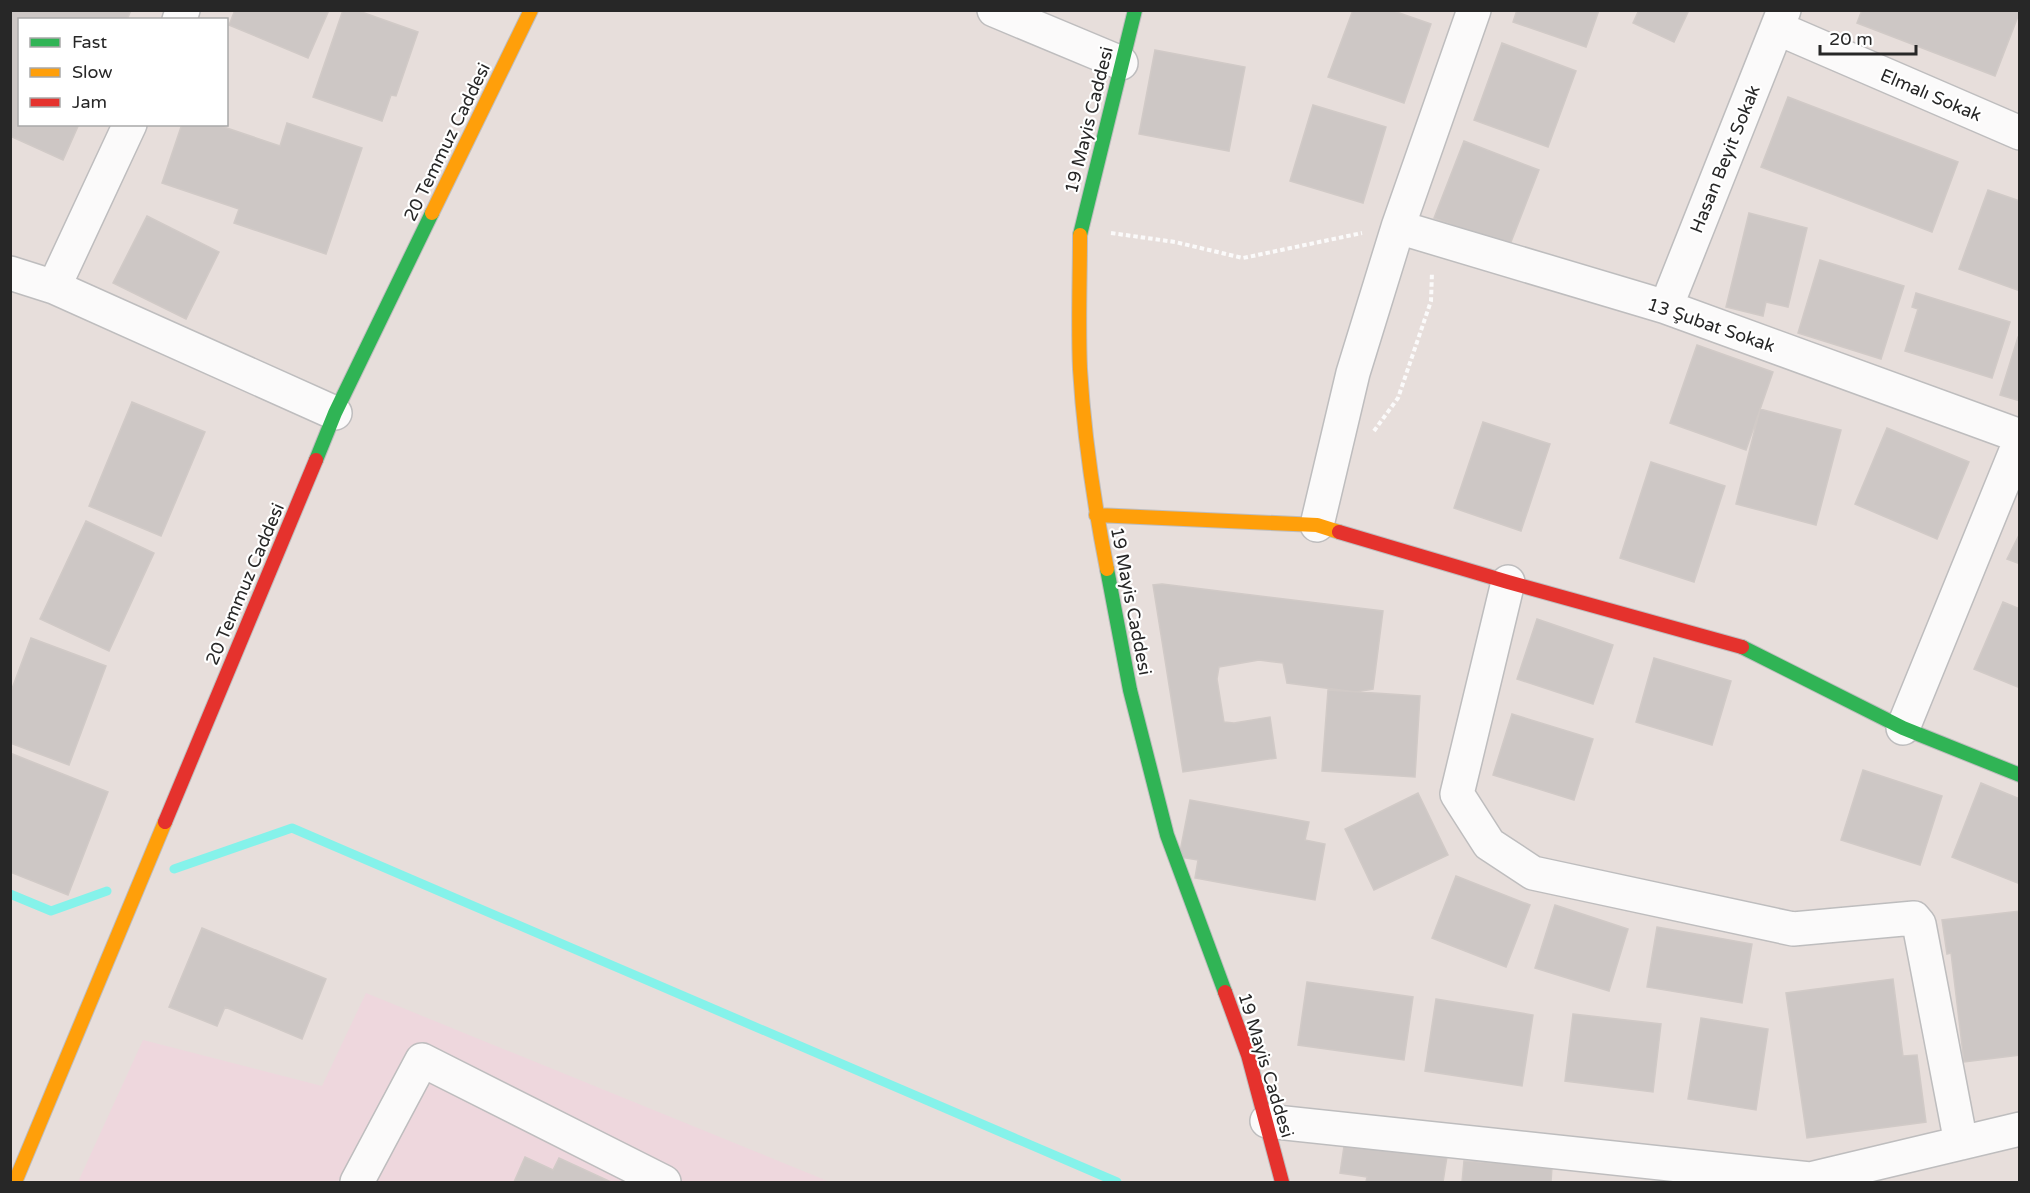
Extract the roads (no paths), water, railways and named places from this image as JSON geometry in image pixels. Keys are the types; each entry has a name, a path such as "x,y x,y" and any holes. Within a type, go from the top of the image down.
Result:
{"street":[{"name":"20 Temmuz Caddesi","path":"15,1182 335,413 531,10"},
{"path":"994,10 1121,63"},
{"name":"19 Mayis Caddesi","path":"1135,10 1080,228 1080,366 1085,430 1096,515 1130,690 1167,835 1248,1055 1282,1182"},
{"path":"1317,525 1353,373 1398,227 1474,10"},
{"name":"Elmalı Sokak","path":"1780,19 2019,133"},
{"name":"Hasan Beyit Sokak","path":"1666,307 1780,19"},
{"path":"54,287 129,126"},
{"name":"13 Şubat Sokak","path":"1398,227 1666,307 2019,439"},
{"path":"10,273 54,287 335,413"},
{"path":"1903,728 2019,439"},
{"path":"1096,515 1317,525 1508,582 1744,647 1903,728 2019,775"},
{"path":"1508,582 1457,794 1489,844 1533,873 1793,929 1914,918 1919,924 1961,1143"},
{"path":"357,1182 422,1060 664,1182"},
{"path":"1267,1121 1810,1179 2019,1129"}],"waterway":[{"path":"174,869 292,828 1117,1182"},
{"path":"10,894 51,911 107,891"}]}
